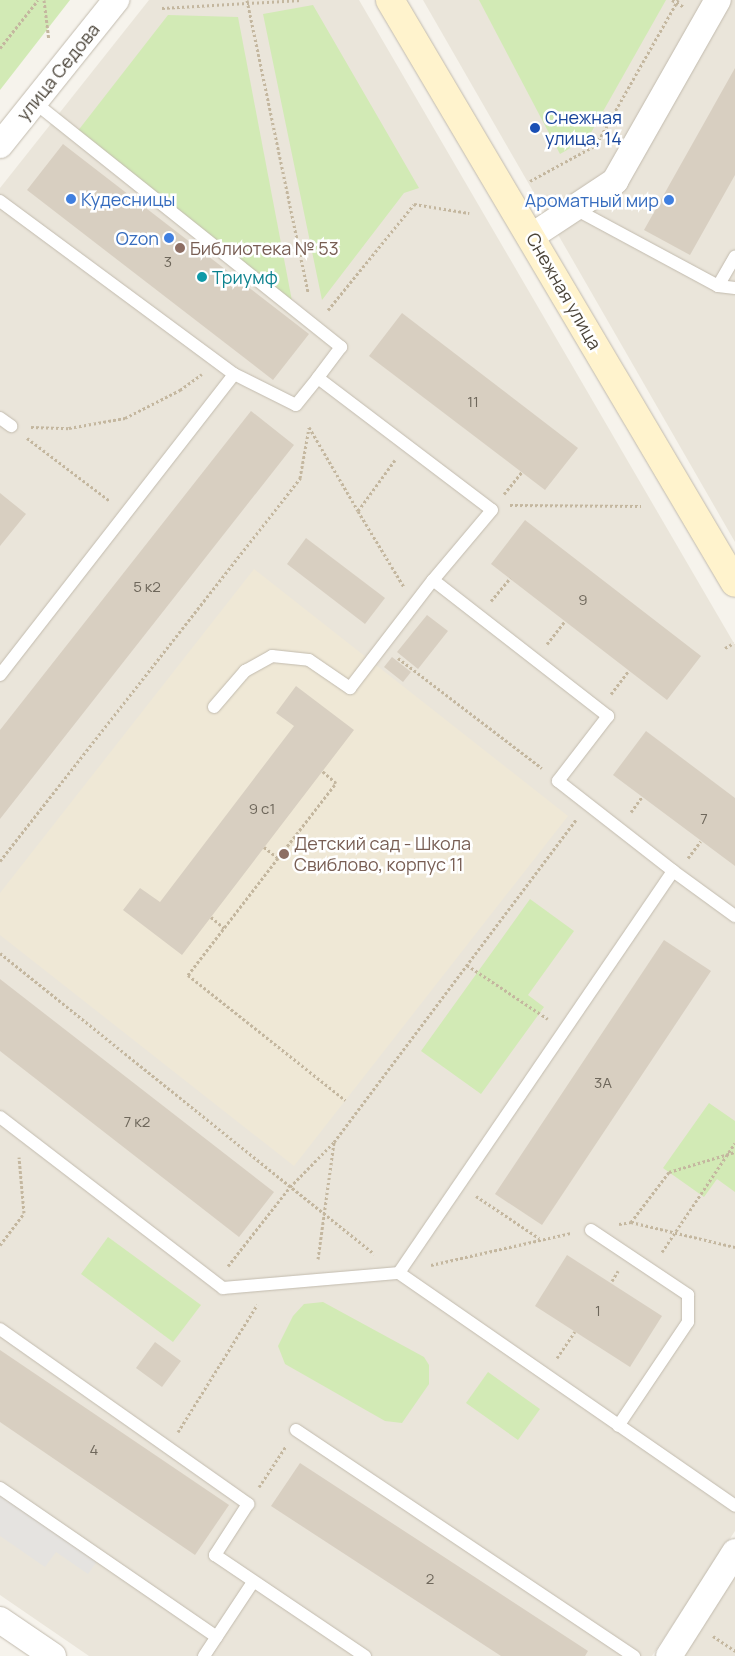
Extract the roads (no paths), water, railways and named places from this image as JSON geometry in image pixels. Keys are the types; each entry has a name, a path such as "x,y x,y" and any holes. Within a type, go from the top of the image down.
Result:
{"main road":[{"name":"Снежная улица","path":"390,0 728,555 735,583"}],"street":[{"name":"улица Седова","path":"0,145 116,0"},
{"path":"532,236 577,210 615,181 718,0"},
{"path":"669,1656 735,1552"},
{"path":"0,1620 52,1656"}],"lane":[{"path":"0,201 234,374 296,405 341,347 34,102"},
{"path":"577,210 718,286 735,288"},
{"path":"718,286 735,256"},
{"path":"0,675 234,374"},
{"path":"214,707 245,671 272,656 309,660 350,688 433,580 492,510 318,378"},
{"path":"0,418 10,426"},
{"path":"433,580 608,716 558,781 673,871 735,916"},
{"path":"399,1273 461,1186 673,871"},
{"path":"0,1117 223,1288 399,1273 735,1506"},
{"path":"591,1230 688,1295 688,1322 618,1426"},
{"path":"0,1329 248,1504 215,1555 365,1656"},
{"path":"296,1430 634,1656"},
{"path":"0,1488 217,1636"},
{"path":"204,1656 253,1582"}],"place":[{"name":"Снежная улица, 14","path":"535,128"},
{"name":"Кудесницы","path":"71,199"},
{"name":"Ароматный мир","path":"669,200"},
{"name":"Ozon","path":"169,238"},
{"name":"Библиотека № 53","path":"180,248"},
{"name":"Триумф","path":"202,277"},
{"name":"Детский сад - Школа Свиблово, корпус 11","path":"284,854"}]}
